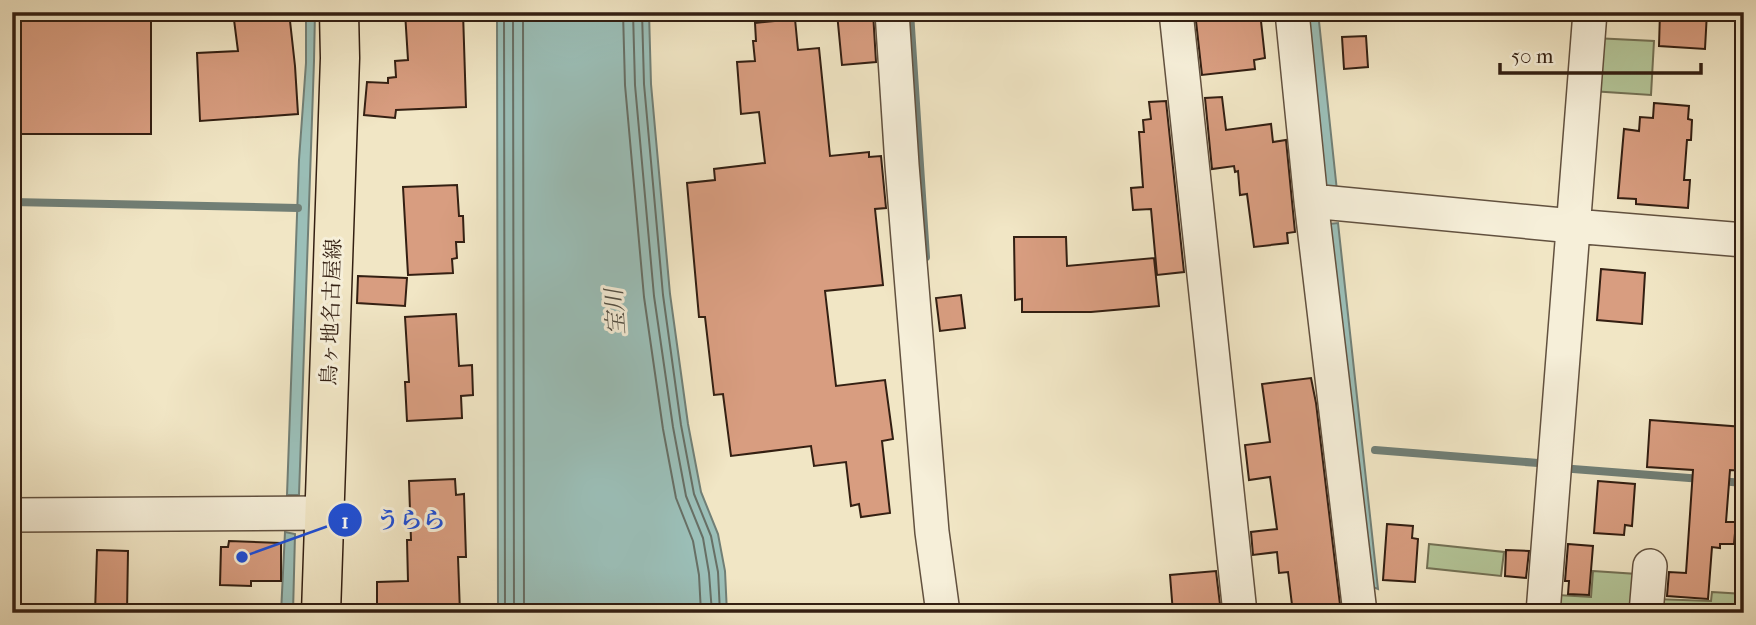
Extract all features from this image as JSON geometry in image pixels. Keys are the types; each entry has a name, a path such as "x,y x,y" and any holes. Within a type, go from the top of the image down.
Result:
{"main road":[{"name":"鳥ヶ地名古屋線","path":"321,613 340,58 339,12"}],"street":[{"path":"892,12 932,532 943,613"},
{"path":"1176,12 1240,613"},
{"path":"1292,12 1311,201 1360,613"},
{"path":"1543,613 1590,12"},
{"path":"1311,201 1744,240"},
{"path":"12,515 324,513"},
{"path":"1646,613 1650,566"}],"green space":[{"path":"1594,38 1654,41 1651,95 1591,91"},
{"path":"1429,544 1504,552 1501,576 1427,568"},
{"path":"1593,571 1637,574 1634,613 1556,613 1558,595 1591,597"},
{"path":"1712,592 1744,594 1744,613 1652,613 1654,599 1711,601"}],"water":[{"path":"306,12 315,12 299,495 287,495 299,160 306,63"},
{"name":"宝川","path":"497,12 649,12 651,84 670,294 688,424 701,492 718,534 725,571 727,613 498,613"},
{"path":"1307,12 1318,12 1337,191 1325,191"},
{"path":"1338,223 1378,589 1370,586 1329,224"},
{"path":"285,532 295,534 293,613 281,613"}],"building":[{"path":"12,12 151,12 151,134 12,134"},
{"path":"233,12 289,12 298,114 200,121 197,53 238,51"},
{"path":"405,12 463,12 466,107 396,110 395,118 364,115 367,82 388,83 388,78 396,77 395,61 408,60"},
{"path":"873,12 876,62 842,65 837,13"},
{"path":"1195,12 1260,12 1265,58 1254,60 1255,69 1202,75"},
{"path":"1660,12 1707,12 1705,49 1659,46"},
{"path":"795,19 798,50 819,48 830,156 869,152 869,157 881,156 886,208 875,209 883,285 825,291 836,386 885,380 893,439 882,441 890,513 861,517 859,504 851,506 846,462 814,466 811,446 731,456 723,394 714,395 705,317 699,317 687,183 715,180 714,169 765,163 759,112 741,114 737,62 755,61 755,23"},
{"path":"1366,36 1368,67 1344,69 1342,37"},
{"path":"1222,97 1226,130 1271,124 1273,142 1286,140 1295,232 1287,233 1288,243 1254,247 1247,194 1240,195 1238,171 1235,172 1234,166 1212,169 1205,98"},
{"path":"1166,101 1184,272 1157,275 1151,209 1133,210 1131,188 1143,187 1139,132 1144,132 1143,120 1151,119 1149,102"},
{"path":"1654,103 1689,106 1688,119 1692,120 1691,140 1687,140 1684,180 1690,180 1688,208 1636,204 1636,199 1618,198 1624,129 1639,131 1640,117 1653,118"},
{"path":"457,185 459,216 463,216 464,242 456,242 457,258 452,259 453,273 408,275 403,187"},
{"path":"1014,237 1066,237 1067,266 1154,258 1159,306 1091,312 1022,312 1022,299 1015,300"},
{"path":"1601,269 1645,273 1642,324 1597,320"},
{"path":"358,276 407,278 405,306 357,303"},
{"path":"961,295 965,328 940,331 936,298"},
{"path":"456,314 459,366 472,365 473,395 461,396 462,418 407,421 405,382 409,382 405,317"},
{"path":"1311,378 1341,613 1293,613 1288,572 1279,573 1277,552 1253,555 1251,532 1277,529 1270,477 1249,480 1245,445 1270,442 1262,384"},
{"path":"1650,420 1744,427 1744,471 1730,470 1726,522 1736,522 1734,544 1712,547 1708,599 1667,596 1669,572 1686,573 1693,470 1647,467"},
{"path":"455,479 456,495 464,494 466,557 458,557 460,613 380,613 380,609 377,609 377,582 408,581 407,540 411,540 409,481"},
{"path":"1598,481 1635,484 1632,526 1625,525 1624,535 1594,533"},
{"path":"1387,524 1413,526 1412,538 1418,539 1415,582 1383,580"},
{"path":"229,541 281,543 281,581 251,581 251,586 220,585 221,547 228,547"},
{"path":"1568,544 1593,546 1589,595 1568,594 1569,581 1565,581"},
{"path":"97,550 128,551 127,613 95,613"},
{"path":"1506,550 1529,551 1526,578 1505,576"},
{"path":"1216,571 1221,613 1173,613 1170,575"}],"waterway":[{"path":"910,12 926,257"},
{"path":"12,202 298,208"},
{"path":"1375,450 1538,463"},
{"path":"1573,469 1702,479"},
{"path":"1719,481 1744,483"}],"place":[{"name":"うらら","path":"242,557"}]}
